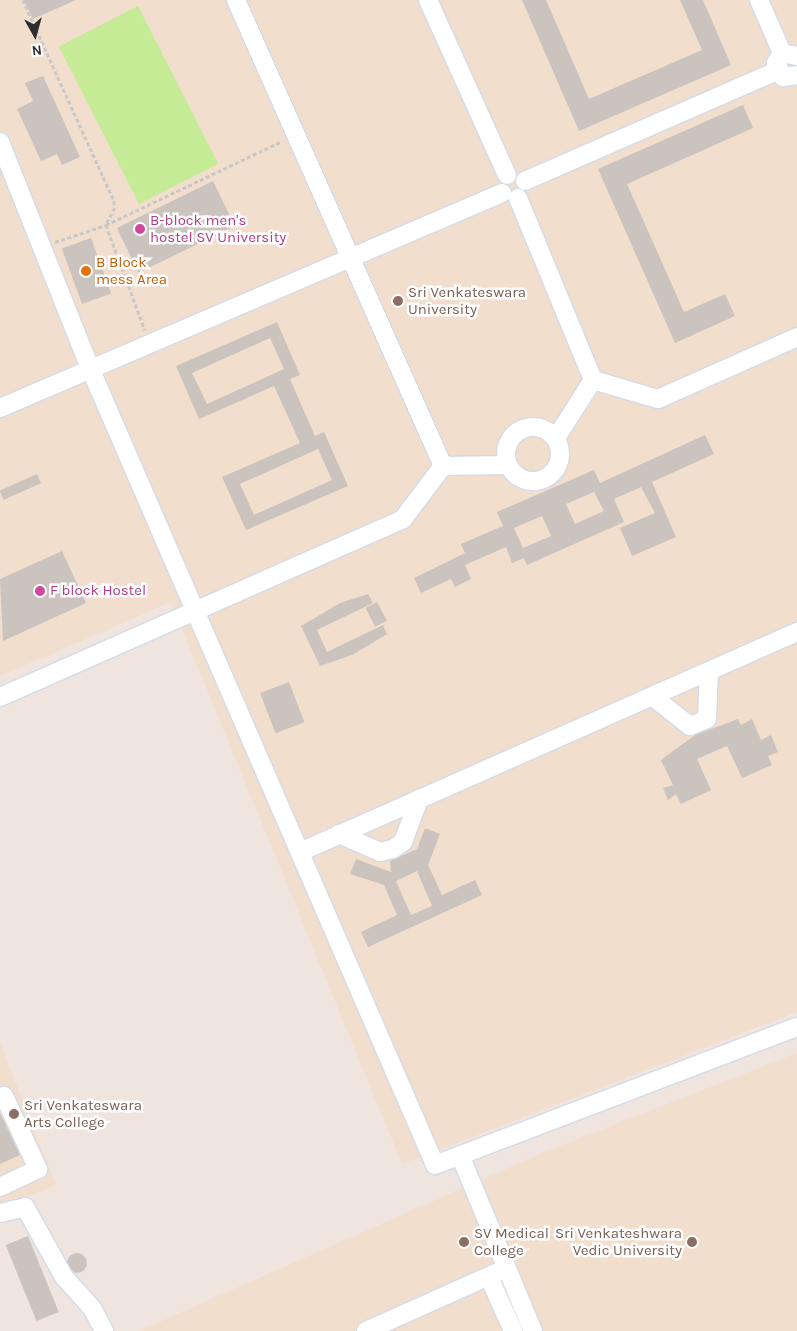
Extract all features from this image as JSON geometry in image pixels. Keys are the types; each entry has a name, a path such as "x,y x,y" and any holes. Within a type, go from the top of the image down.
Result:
{"street":[{"path":"428,0 507,175"},
{"path":"525,181 791,77 776,63 790,55 759,0"},
{"path":"242,2 295,135 443,466"},
{"path":"0,142 90,368 196,608 435,1165 797,1027"},
{"path":"0,408 90,368 510,196 525,191 525,181 517,174 507,175 500,183 510,196 593,380 658,399 797,337"},
{"path":"556,438 593,380"},
{"path":"542,427 556,438 560,455 546,478 520,478 508,465 506,447 516,432 542,427"},
{"path":"443,466 508,465"},
{"path":"0,697 196,608 403,519 443,466"},
{"path":"300,852 797,632"},
{"path":"653,697 690,726 707,718 709,672"},
{"path":"338,834 380,852 393,849 403,842 419,799"},
{"path":"0,1098 4,1096 38,1169 0,1187"},
{"path":"460,1155 533,1331"},
{"path":"0,1213 25,1207 64,1277 92,1308 104,1331"},
{"path":"366,1331 507,1268"},
{"path":"489,1277 513,1331"}],"path":[{"path":"23,0 114,200 115,208 106,225 150,344"},
{"path":"41,246 106,225 295,135"}],"shaded area":[{"name":"Sri Venkateswara University","path":"0,0 797,0 797,1012 402,1164 171,602 0,676"},
{"name":"Sri Venkateswara Arts College","path":"0,1043 56,1185 0,1207"},
{"path":"797,1053 797,1331 139,1331 542,1153"}],"green space":[{"path":"138,6 218,164 139,204 59,46"}],"building":[{"path":"24,0 76,0 33,19"},
{"path":"522,0 546,0 589,99 702,50 680,0 703,0 731,65 579,131"},
{"path":"43,76 80,157 62,165 57,154 41,161 17,109 33,101 25,83"},
{"path":"743,105 753,128 627,184 684,312 725,294 735,316 675,343 598,169"},
{"path":"213,181 235,226 139,273 117,228"},
{"name":"B Block mess Area","path":"91,238 111,293 82,304 62,249"},
{"path":"277,322 300,375 290,379 315,436 324,432 348,486 246,530 222,477 300,443 274,386 199,419 176,366","holes":["270,338 284,369 207,404 192,373","318,449 332,480 254,515 240,484"]},
{"path":"705,435 714,454 652,482 676,537 632,556 620,528 655,513 641,487 614,499 624,522 527,565 524,558 512,563 506,547 465,565 471,579 455,587 451,579 421,593 414,578 465,553 461,544 503,526 497,512 594,470 600,483","holes":["594,492 604,511 575,524 566,504","542,516 551,536 523,548 514,528"]},
{"path":"37,474 41,483 4,500 0,490"},
{"name":"F block Hostel","path":"62,551 86,603 3,641 0,579"},
{"path":"368,594 373,603 317,630 327,652 383,625 387,634 352,655 320,666 301,626 340,603"},
{"path":"377,602 387,621 375,627 366,608"},
{"path":"289,682 304,722 275,733 260,693"},
{"path":"738,719 741,725 752,719 761,740 771,735 778,752 768,756 772,765 742,778 727,746 697,759 711,790 681,804 676,794 668,800 663,788 673,785 661,760 695,735"},
{"path":"425,828 440,834 428,865 442,895 475,880 482,895 368,947 361,932 397,915 384,885 350,874 356,859 391,872 390,861 417,849","holes":["417,871 432,906 411,915 396,881"]},
{"path":"0,1113 20,1155 0,1164"},
{"path":"28,1236 59,1312 36,1321 6,1245"},
{"path":"77,1253 84,1256 87,1263 84,1270 77,1273 70,1270 67,1263 70,1256"}],"place":[{"name":"B-block men's hostel SV University","path":"140,229"},
{"name":"B Block mess Area","path":"86,271"},
{"name":"Sri Venkateswara University","path":"398,301"},
{"name":"F block Hostel","path":"40,591"},
{"name":"Sri Venkateswara Arts College","path":"14,1114"},
{"name":"SV Medical College","path":"464,1242"},
{"name":"Sri Venkateshwara Vedic University","path":"692,1242"}]}
